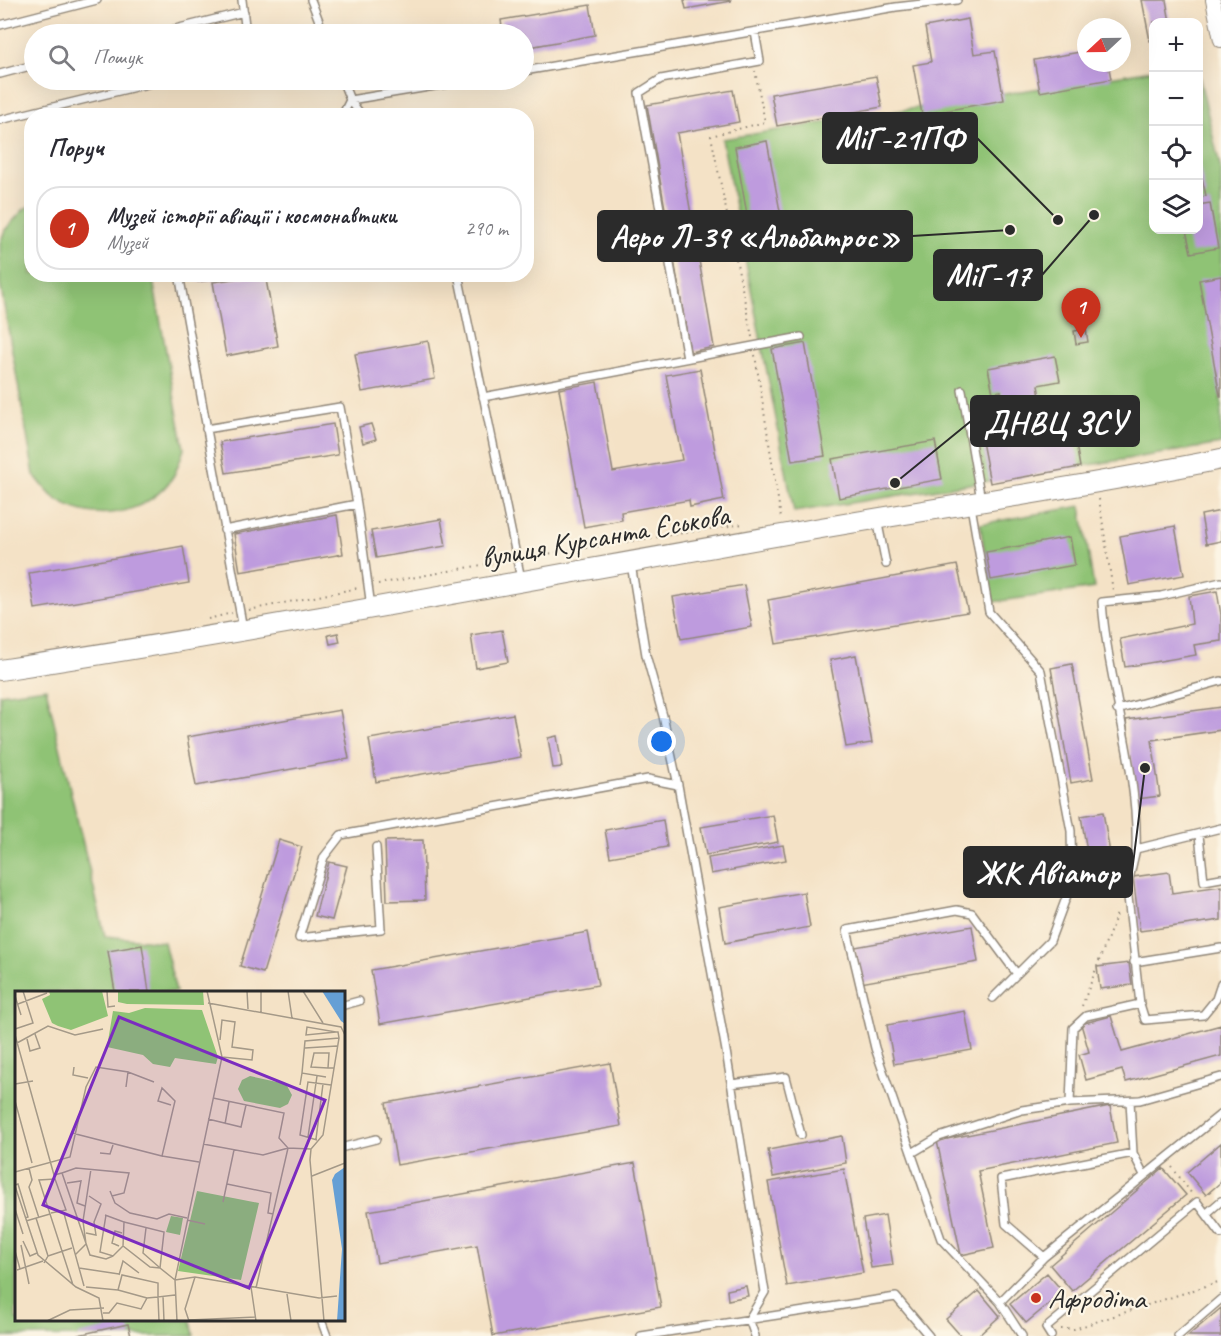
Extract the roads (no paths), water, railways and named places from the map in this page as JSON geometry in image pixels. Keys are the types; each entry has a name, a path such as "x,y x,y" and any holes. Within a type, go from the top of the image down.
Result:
{"street":[{"path":"1213,0 1221,40"},
{"name":"вулиця Курсанта Єськова","path":"0,670 521,582 877,518 1096,483 1221,459"}],"lane":[{"path":"0,25 97,0"},
{"path":"242,0 245,24"},
{"path":"311,0 320,24"},
{"path":"534,69 896,7 957,0"},
{"path":"195,24 243,12"},
{"path":"687,358 639,93 661,79 760,61 755,32"},
{"path":"0,74 24,68"},
{"path":"49,108 123,90"},
{"path":"346,90 356,108"},
{"path":"350,100 410,90"},
{"path":"346,108 350,100"},
{"path":"0,120 24,114"},
{"path":"180,282 243,630"},
{"path":"460,282 521,582"},
{"path":"483,397 801,337"},
{"path":"962,390 989,612 1041,671 1071,831 1072,882 1050,941 993,998"},
{"path":"206,429 340,407 357,504 371,607"},
{"path":"224,530 357,504"},
{"path":"877,518 885,564"},
{"path":"630,561 645,655 663,716 678,785 732,1084 765,1292 748,1319"},
{"path":"1221,582 1161,596 1114,603 1102,602 1107,658 1138,816 1136,849 1127,888 1134,962 1140,1004 1145,1020 1203,1015 1216,999 1221,984"},
{"path":"1117,710 1221,681"},
{"path":"376,847 381,929 299,938 324,857 341,835 648,779 678,785"},
{"path":"1136,849 1221,828"},
{"path":"1199,835 1203,881 1221,878"},
{"path":"1017,974 972,913 957,910 847,930 875,1048 941,1239 1000,1302 1022,1336"},
{"path":"1134,962 1221,948"},
{"path":"345,1005 359,1001"},
{"path":"1070,1103 1073,1028 1086,1016 1140,1004"},
{"path":"732,1084 786,1077 801,1135"},
{"path":"912,1153 939,1137 1022,1110 1070,1103 1130,1101 1221,1077"},
{"path":"1130,1101 1133,1153 1144,1175"},
{"path":"1000,1302 1044,1257 1221,1114"},
{"path":"345,1147 375,1138"},
{"path":"1044,1257 1006,1224 1000,1179 1133,1153"},
{"path":"1206,1214 1221,1201"},
{"path":"1051,1336 1046,1328 1197,1202 1221,1234"},
{"path":"641,1336 896,1297 929,1336"},
{"path":"1178,1336 1221,1299"},
{"path":"748,1319 754,1336"},
{"path":"321,1321 327,1336"}],"place":[{"name":"МіГ-17","path":"1094,215"},
{"name":"МіГ-21ПФ","path":"1058,220"},
{"name":"Аеро Л-39 «Альбатрос»","path":"1010,230"},
{"name":"Музей історії авіації і космонавтики","path":"1081,338"},
{"name":"ДНВЦ ЗСУ","path":"895,483"},
{"name":"ЖК Авіатор","path":"1145,768"},
{"name":"Афродіта","path":"1036,1298"}]}
